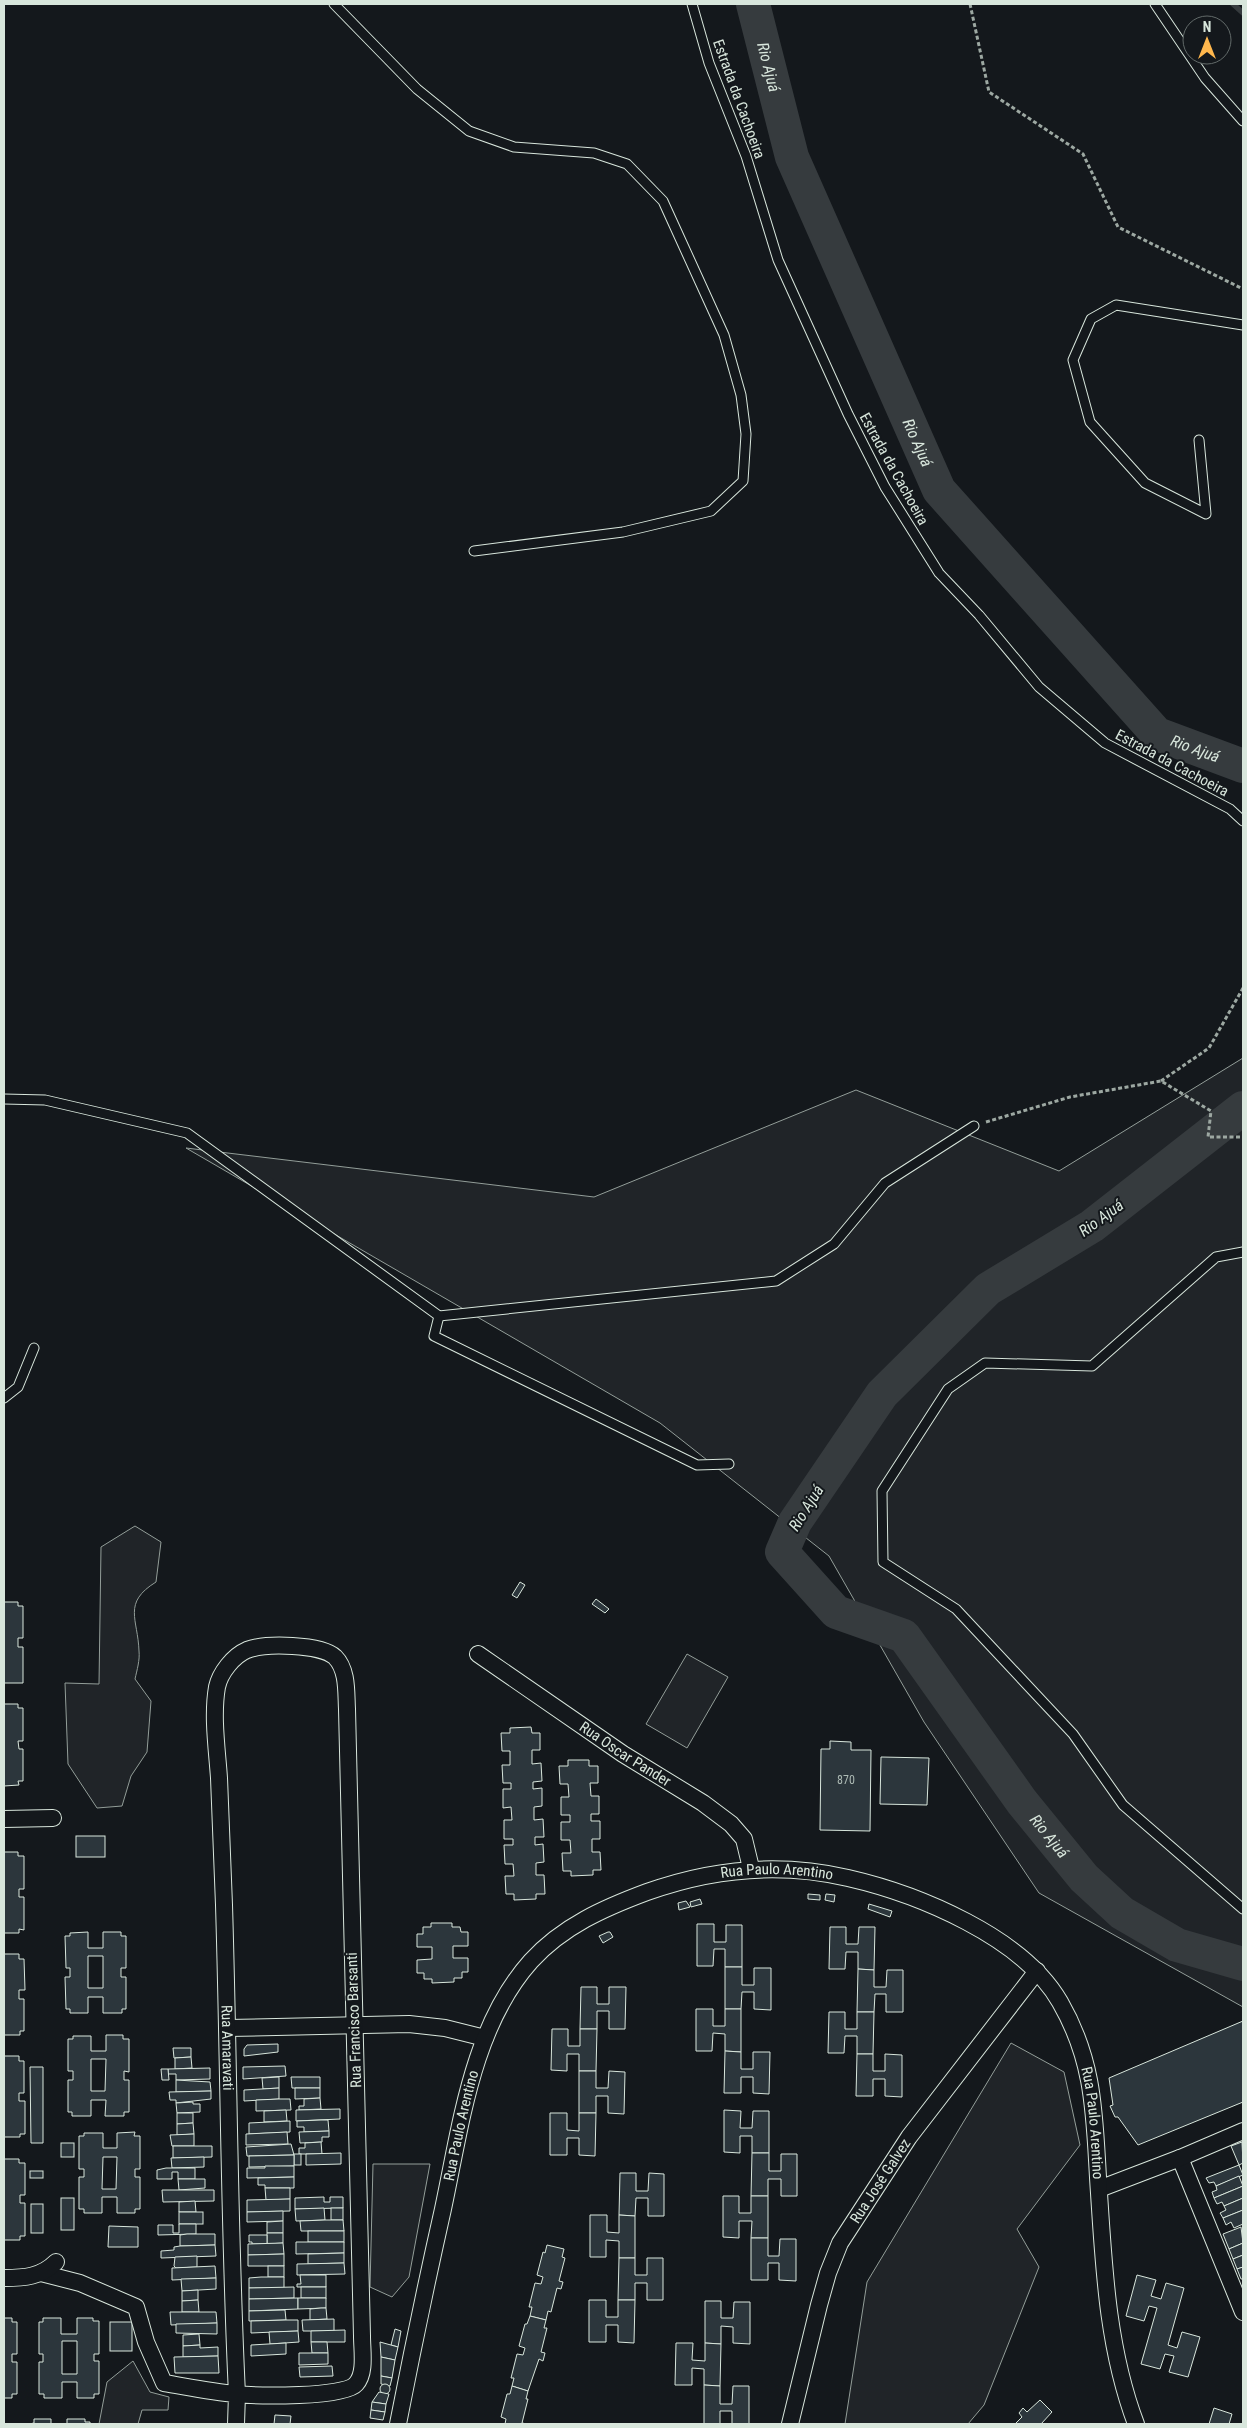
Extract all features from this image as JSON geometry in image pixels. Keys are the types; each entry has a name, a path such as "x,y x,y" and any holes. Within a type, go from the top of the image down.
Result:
{"street":[{"name":"Rua Francisco Barsanti","path":"224,1672 235,1657 248,1649 272,1646 313,1648 334,1656 341,1664 346,1686 362,2336 362,2367 360,2379 354,2386 336,2393 237,2394"},
{"name":"Rua Oscar Pander","path":"478,1654 623,1754 704,1804 731,1824 744,1839 751,1868"},
{"name":"Rua Amaravati","path":"224,1672 217,1686 216,1717 228,2028 237,2394 236,2424"},
{"path":"4,1818 53,1818"},
{"name":"Rua Paulo Arentino","path":"398,2424 458,2139 475,2069 485,2038 513,1984 530,1962 550,1943 574,1924 602,1909 695,1877 751,1868 828,1873 874,1884 907,1895 979,1929 1037,1971 1058,1998 1083,2050 1094,2110 1098,2189 1111,2328 1124,2389 1136,2424"},
{"name":"Rua José Galvez","path":"790,2424 819,2305 828,2273 840,2243 909,2137 1037,1971"},
{"path":"228,2028 355,2024 427,2025 485,2038"},
{"path":"1098,2189 1180,2158 1243,2131"},
{"path":"1180,2158 1243,2312"},
{"path":"4,2278 21,2278 41,2273 47,2271 56,2262"},
{"path":"41,2273 80,2283 136,2307 146,2342 164,2383 237,2394"}],"lane":[{"path":"334,4 417,89 469,131 514,147 594,153 628,164 663,201 724,335 741,395 746,434 743,481 711,511 624,532 474,551"},
{"name":"Estrada da Cachoeira","path":"692,4 709,63 746,156 778,260 848,414 885,487 939,573 979,615 1039,688 1104,743 1230,809 1243,821"},
{"path":"1155,4 1205,78 1243,121"},
{"path":"1199,440 1206,514 1145,483 1090,422 1074,360 1091,319 1116,305 1243,325"},
{"path":"4,1099 44,1100 187,1134 439,1316 776,1281 834,1244 885,1183 974,1126"},
{"path":"1243,1252 1216,1257 1092,1366 985,1363 948,1389 882,1491 882,1500 883,1562 956,1609 1073,1734 1123,1805 1243,1909"},
{"path":"439,1316 434,1336 698,1465 729,1464"},
{"path":"4,1398 18,1387 34,1348"}],"path":[{"path":"970,4 989,92 1084,154 1118,227 1243,289"},
{"path":"974,1126 1070,1097 1161,1081 1209,1048 1243,988"},
{"path":"1161,1081 1211,1111 1208,1137 1243,1137"}],"shaded area":[{"path":"1243,1058 1243,2007 1039,1893 924,1722 829,1556 660,1423 186,1148 594,1197 856,1090 1059,1171"},
{"path":"135,1526 161,1542 156,1582 139,1597 134,1612 139,1654 135,1679 151,1701 147,1752 131,1776 122,1806 97,1808 68,1764 65,1683 99,1684 101,1547"},
{"path":"687,1654 728,1677 687,1748 646,1724"},
{"path":"1011,2043 1064,2072 1080,2145 1017,2229 1039,2267 984,2405 968,2424 845,2424 867,2282"},
{"path":"373,2164 430,2164 409,2277 392,2297 370,2287"},
{"path":"133,2361 150,2392 169,2397 168,2410 142,2410 138,2424 99,2424 107,2382"}],"building":[{"path":"520,1582 525,1585 517,1598 512,1595"},
{"path":"596,1599 609,1609 605,1613 592,1604"},
{"path":"4,1602 18,1602 18,1606 23,1606 23,1638 18,1638 18,1647 23,1647 23,1683 4,1683"},
{"path":"4,1704 18,1704 18,1708 23,1708 23,1741 18,1741 19,1749 23,1749 23,1781 18,1781 19,1785 4,1786"},
{"path":"531,1727 532,1733 540,1733 540,1750 532,1750 532,1764 541,1763 542,1781 533,1782 533,1789 542,1788 542,1806 534,1807 534,1820 543,1819 544,1837 535,1837 535,1845 543,1844 544,1862 536,1863 536,1875 544,1875 545,1894 536,1894 536,1899 514,1900 514,1894 506,1894 505,1876 514,1876 513,1864 505,1864 504,1845 513,1845 513,1839 504,1839 504,1820 512,1820 511,1807 503,1808 503,1789 511,1789 511,1783 503,1783 502,1765 510,1765 510,1751 502,1751 501,1733 510,1733 510,1728"},
{"path":"830,1741 851,1742 851,1750 871,1750 870,1831 820,1830 821,1749 830,1749"},
{"path":"881,1757 929,1758 927,1805 880,1804"},
{"path":"568,1760 589,1760 589,1766 598,1766 598,1783 590,1783 591,1796 599,1796 599,1814 591,1814 591,1821 600,1821 600,1839 592,1839 592,1852 600,1852 601,1870 593,1870 593,1875 571,1876 571,1871 563,1871 562,1853 571,1853 570,1840 561,1840 561,1822 570,1822 570,1815 561,1815 561,1797 569,1797 568,1784 560,1784 559,1766 568,1766"},
{"path":"76,1836 105,1836 105,1857 76,1857"},
{"path":"4,1852 18,1852 18,1856 24,1856 24,1889 19,1889 19,1897 24,1897 24,1930 19,1929 19,1933 4,1933"},
{"path":"808,1894 820,1895 820,1900 808,1899"},
{"path":"826,1894 835,1895 834,1902 825,1900"},
{"path":"700,1899 702,1904 691,1907 690,1902"},
{"path":"686,1901 690,1907 679,1910 678,1903"},
{"path":"869,1904 892,1911 890,1917 868,1909"},
{"path":"431,1923 452,1923 452,1927 460,1927 461,1932 468,1932 468,1946 453,1946 453,1958 468,1958 468,1972 462,1972 462,1978 454,1978 454,1982 432,1983 432,1979 424,1979 424,1973 417,1973 417,1960 432,1959 432,1947 417,1947 417,1934 423,1934 423,1927 431,1927"},
{"path":"697,1924 714,1924 714,1942 726,1942 726,1925 742,1925 742,1967 725,1967 725,1949 714,1949 713,1966 697,1966"},
{"path":"830,1927 846,1927 846,1944 858,1944 859,1927 875,1927 874,1970 858,1969 858,1952 846,1952 845,1969 829,1969"},
{"path":"88,1932 88,1948 103,1948 103,1932 121,1932 121,1936 126,1936 126,1968 121,1968 121,1977 126,1977 126,2009 122,2009 122,2013 103,2013 103,1997 88,1997 88,2013 70,2013 70,2009 66,2009 65,1977 70,1977 70,1968 66,1968 65,1936 70,1936 70,1933","holes":["88,1956 103,1956 103,1988 88,1988"]},
{"path":"608,1932 613,1937 603,1943 599,1936"},
{"path":"4,1954 19,1954 19,1959 24,1959 25,1990 19,1990 19,1999 24,1999 24,2031 20,2031 20,2035 4,2035"},
{"path":"725,1967 742,1967 742,1985 754,1985 754,1968 771,1968 771,2010 754,2009 754,1992 742,1992 741,2009 725,2009"},
{"path":"858,1969 874,1970 874,1987 886,1987 887,1970 903,1970 903,2012 886,2012 886,1994 875,1994 874,2012 857,2012"},
{"path":"581,1987 597,1987 597,2004 609,2004 609,1987 626,1987 625,2029 609,2029 609,2011 597,2011 597,2029 580,2029"},
{"path":"696,2009 713,2009 713,2026 725,2026 725,2009 741,2009 741,2052 725,2051 725,2034 713,2033 712,2051 696,2051"},
{"path":"829,2012 845,2012 845,2029 857,2029 857,2012 874,2012 873,2054 857,2054 857,2036 845,2036 844,2053 828,2053"},
{"path":"1243,2021 1243,2102 1138,2145 1118,2117 1115,2117 1110,2106 1113,2105 1109,2078"},
{"path":"552,2029 568,2029 568,2046 580,2046 580,2029 597,2029 596,2071 579,2071 579,2054 567,2054 567,2071 551,2070"},
{"path":"106,2035 123,2035 123,2039 129,2039 129,2072 124,2071 124,2080 129,2080 129,2112 124,2112 124,2116 105,2116 106,2100 91,2100 91,2116 72,2116 72,2112 68,2112 68,2080 73,2080 73,2071 68,2071 68,2039 73,2039 73,2036 91,2036 91,2051 106,2051","holes":["91,2059 106,2059 105,2091 91,2091"]},
{"path":"278,2044 278,2052 244,2056 244,2049 247,2045"},
{"path":"173,2048 191,2048 191,2057 174,2058"},
{"path":"725,2051 741,2052 741,2069 753,2069 753,2052 770,2052 769,2094 753,2093 753,2077 741,2077 741,2093 724,2093"},
{"path":"857,2054 873,2054 873,2071 885,2071 885,2054 902,2055 902,2097 885,2096 885,2079 873,2079 873,2096 856,2096"},
{"path":"4,2056 19,2056 19,2061 24,2061 24,2093 19,2093 19,2101 25,2101 25,2134 20,2134 20,2137 4,2137"},
{"path":"191,2057 192,2068 175,2069 175,2058"},
{"path":"285,2066 286,2076 243,2079 243,2067"},
{"path":"30,2067 43,2067 43,2143 31,2143"},
{"path":"210,2068 210,2079 176,2080 176,2074 168,2074 168,2069"},
{"path":"161,2069 168,2069 169,2080 162,2080"},
{"path":"579,2071 596,2071 596,2088 608,2088 609,2071 625,2072 624,2114 608,2113 608,2096 596,2096 596,2113 579,2113"},
{"path":"279,2077 279,2088 263,2089 262,2078"},
{"path":"291,2077 320,2077 320,2088 292,2088"},
{"path":"176,2080 210,2082 211,2091 176,2092"},
{"path":"279,2088 279,2099 244,2101 244,2090"},
{"path":"295,2088 320,2088 320,2098 295,2099"},
{"path":"211,2091 211,2099 176,2103 176,2100 170,2100 169,2092"},
{"path":"320,2098 321,2109 299,2110 299,2106 304,2106 304,2099"},
{"path":"290,2099 291,2110 256,2111 256,2100"},
{"path":"193,2102 193,2104 200,2104 200,2112 177,2113 176,2103"},
{"path":"340,2109 340,2119 296,2121 296,2110"},
{"path":"286,2110 287,2121 264,2122 264,2111"},
{"path":"724,2110 741,2111 740,2128 752,2128 753,2111 769,2111 769,2153 752,2153 752,2136 740,2136 740,2153 724,2152"},
{"path":"177,2113 193,2113 193,2123 177,2124"},
{"path":"550,2113 567,2113 567,2130 579,2131 579,2113 596,2113 595,2156 579,2155 579,2138 567,2138 567,2155 550,2155"},
{"path":"328,2120 329,2131 304,2132 304,2127 297,2127 297,2121"},
{"path":"290,2121 290,2132 249,2134 249,2123"},
{"path":"193,2123 194,2134 177,2135 177,2124"},
{"path":"329,2131 329,2137 322,2137 322,2142 300,2143 299,2132"},
{"path":"135,2132 134,2136 140,2136 140,2169 135,2169 135,2177 140,2177 140,2209 135,2209 135,2213 117,2213 117,2197 102,2197 102,2213 84,2213 84,2209 79,2209 79,2177 84,2177 84,2169 79,2169 79,2136 84,2136 84,2133 103,2133 103,2148 117,2148 117,2133","holes":["103,2157 117,2157 116,2189 102,2189"]},
{"path":"287,2132 288,2144 246,2145 246,2134"},
{"path":"194,2134 194,2146 172,2146 170,2135"},
{"path":"321,2142 322,2154 299,2154 299,2148 305,2148 305,2143"},
{"path":"1242,2142 1243,2163 1239,2165 1231,2146"},
{"path":"61,2143 74,2143 74,2157 61,2157"},
{"path":"291,2144 294,2155 247,2156 246,2147"},
{"path":"173,2146 212,2146 212,2157 173,2158"},
{"path":"341,2153 341,2164 306,2165 306,2154"},
{"path":"752,2153 769,2153 769,2171 781,2171 781,2154 797,2154 797,2196 781,2196 781,2179 768,2179 768,2196 751,2196"},
{"path":"294,2154 301,2154 301,2165 294,2165"},
{"path":"294,2155 294,2166 249,2167 249,2156"},
{"path":"204,2157 204,2167 172,2168 171,2158"},
{"path":"4,2159 19,2159 19,2163 25,2163 25,2195 20,2195 20,2203 25,2203 25,2236 20,2236 20,2240 4,2240"},
{"path":"1239,2165 1243,2175 1216,2186 1214,2182 1209,2183 1206,2178"},
{"path":"265,2166 294,2166 294,2177 247,2178 247,2168 265,2168"},
{"path":"166,2168 195,2168 195,2179 178,2179 178,2172 172,2172 172,2179 157,2179 157,2170"},
{"path":"30,2171 43,2171 43,2178 30,2178"},
{"path":"620,2173 636,2173 636,2191 648,2191 649,2173 664,2174 664,2216 648,2216 648,2198 636,2198 635,2216 619,2215"},
{"path":"1239,2176 1243,2186 1214,2198 1212,2192 1217,2190 1216,2186"},
{"path":"294,2177 294,2188 265,2188 265,2185 258,2185 258,2178"},
{"path":"178,2179 205,2179 205,2188 179,2190"},
{"path":"1243,2186 1243,2198 1224,2206 1222,2202 1217,2204 1214,2198"},
{"path":"265,2188 290,2188 290,2199 266,2200"},
{"path":"162,2190 214,2190 214,2201 163,2202"},
{"path":"723,2196 739,2196 739,2213 751,2213 751,2196 768,2196 768,2238 751,2238 752,2221 739,2221 739,2238 723,2237"},
{"path":"324,2197 324,2202 330,2202 330,2197 343,2197 343,2208 295,2209 295,2198"},
{"path":"61,2198 74,2198 74,2230 61,2230"},
{"path":"1243,2198 1243,2210 1223,2218 1220,2213 1226,2210 1224,2206"},
{"path":"290,2199 290,2211 247,2212 247,2200"},
{"path":"195,2201 196,2212 179,2212 179,2202"},
{"path":"31,2204 43,2204 43,2233 31,2233"},
{"path":"324,2208 325,2220 296,2221 295,2209"},
{"path":"331,2208 343,2208 343,2220 331,2220"},
{"path":"1243,2210 1243,2224 1234,2228 1231,2222 1226,2225 1223,2218"},
{"path":"283,2211 283,2221 247,2222 247,2212"},
{"path":"179,2212 203,2212 203,2224 179,2224"},
{"path":"590,2215 607,2215 607,2232 619,2233 619,2215 635,2216 635,2258 619,2258 619,2241 606,2240 606,2257 590,2257"},
{"path":"343,2220 344,2231 301,2231 300,2221"},
{"path":"283,2221 283,2233 267,2233 267,2222"},
{"path":"179,2224 196,2224 196,2234 158,2235 158,2225 173,2225 173,2233 179,2233"},
{"path":"109,2226 138,2227 138,2247 108,2247"},
{"path":"1241,2227 1243,2243 1229,2249 1223,2234"},
{"path":"308,2231 344,2231 344,2242 308,2242"},
{"path":"267,2233 283,2233 283,2243 267,2244"},
{"path":"215,2234 215,2245 180,2246 180,2235"},
{"path":"249,2235 267,2235 267,2244 252,2244 252,2242 249,2242"},
{"path":"751,2238 768,2238 768,2256 779,2256 780,2239 796,2239 796,2281 779,2280 779,2263 768,2263 768,2280 751,2280"},
{"path":"296,2242 344,2242 344,2253 296,2254"},
{"path":"283,2243 284,2254 248,2255 248,2244"},
{"path":"1243,2243 1243,2255 1233,2259 1229,2249"},
{"path":"215,2245 216,2256 161,2258 161,2251 174,2250 174,2247"},
{"path":"547,2245 564,2249 562,2257 565,2258 559,2281 563,2282 561,2289 557,2288 551,2312 548,2311 546,2320 530,2316 532,2307 529,2307 535,2283 541,2284 543,2277 537,2275 543,2252 545,2253"},
{"path":"344,2253 344,2263 308,2264 308,2254"},
{"path":"284,2254 284,2266 248,2266 248,2255"},
{"path":"1243,2255 1243,2267 1237,2269 1233,2259"},
{"path":"197,2256 197,2267 176,2268 174,2266 175,2257"},
{"path":"619,2258 635,2258 635,2275 647,2275 647,2258 663,2258 663,2300 647,2300 647,2283 635,2283 635,2300 618,2300"},
{"path":"344,2263 345,2274 297,2275 297,2264"},
{"path":"215,2266 216,2278 172,2280 172,2268"},
{"path":"268,2266 284,2266 284,2277 268,2277"},
{"path":"1243,2267 1243,2279 1241,2279 1237,2269"},
{"path":"300,2275 326,2275 326,2287 297,2287 297,2284 301,2284"},
{"path":"1137,2275 1156,2280 1151,2296 1161,2299 1166,2283 1184,2288 1168,2345 1177,2348 1182,2332 1200,2337 1188,2377 1169,2372 1174,2356 1165,2354 1160,2369 1141,2364 1157,2308 1149,2306 1144,2321 1126,2316"},
{"path":"284,2277 284,2288 249,2288 249,2278"},
{"path":"216,2278 216,2289 182,2291 181,2279"},
{"path":"294,2287 294,2298 249,2299 249,2288"},
{"path":"301,2287 326,2287 326,2298 301,2298"},
{"path":"198,2290 198,2300 182,2301 182,2291"},
{"path":"298,2298 298,2309 249,2311 249,2299"},
{"path":"298,2298 326,2298 326,2308 298,2309"},
{"path":"198,2300 199,2312 182,2312 182,2301"},
{"path":"589,2300 606,2300 606,2317 618,2317 618,2300 635,2300 634,2343 618,2342 618,2325 606,2325 606,2342 589,2342"},
{"path":"705,2301 721,2301 721,2318 733,2318 734,2302 750,2302 750,2344 733,2343 733,2327 721,2326 721,2344 705,2343"},
{"path":"326,2308 327,2319 310,2320 310,2309"},
{"path":"285,2310 286,2320 249,2321 249,2311"},
{"path":"170,2312 216,2312 217,2323 171,2325"},
{"path":"530,2316 546,2320 544,2328 547,2328 541,2352 545,2353 543,2361 539,2359 528,2391 512,2386 514,2378 511,2378 517,2354 523,2355 525,2348 519,2346 525,2324 527,2324"},
{"path":"4,2318 12,2318 12,2322 17,2322 17,2354 12,2354 12,2362 17,2362 17,2394 12,2394 12,2398 4,2398"},
{"path":"43,2318 61,2318 61,2334 77,2334 77,2318 93,2318 93,2321 99,2321 99,2354 94,2354 94,2361 99,2361 99,2394 94,2394 94,2398 77,2398 77,2382 62,2382 62,2398 44,2398 44,2394 39,2394 39,2362 43,2362 43,2354 39,2354 39,2322 43,2322","holes":["62,2341 77,2341 77,2374 62,2374"]},
{"path":"334,2319 334,2331 303,2331 302,2320"},
{"path":"298,2320 298,2331 251,2333 251,2321"},
{"path":"110,2322 132,2322 132,2351 110,2351"},
{"path":"217,2323 217,2334 176,2333 176,2324"},
{"path":"395,2329 401,2331 398,2347 391,2345"},
{"path":"345,2330 345,2342 311,2342 311,2331"},
{"path":"298,2331 299,2342 270,2344 269,2332"},
{"path":"199,2334 200,2345 183,2346 183,2335"},
{"path":"311,2342 327,2342 328,2353 312,2353"},
{"path":"380,2342 398,2347 395,2360 381,2357"},
{"path":"286,2343 286,2354 251,2356 251,2345"},
{"path":"676,2343 693,2343 692,2360 705,2361 705,2343 721,2344 720,2386 704,2385 704,2369 692,2368 692,2385 675,2385"},
{"path":"200,2345 200,2348 218,2347 218,2356 183,2357 183,2346"},
{"path":"299,2353 328,2353 328,2364 299,2365"},
{"path":"218,2356 219,2373 175,2373 174,2357"},
{"path":"381,2357 395,2360 392,2378 381,2376"},
{"path":"332,2366 333,2376 300,2377 299,2367"},
{"path":"381,2376 392,2378 390,2386 381,2384"},
{"path":"385,2384 390,2389 385,2394 380,2389"},
{"path":"704,2385 720,2386 720,2404 732,2404 733,2386 749,2386 749,2424 732,2424 732,2411 720,2411 720,2424 704,2424"},
{"path":"512,2386 528,2391 522,2423 527,2424 505,2424 506,2419 501,2417 507,2394 510,2394"},
{"path":"379,2392 389,2394 386,2404 372,2402"},
{"path":"1040,2400 1052,2412 1041,2424 1015,2424 1022,2417 1019,2413 1023,2408 1027,2412"},
{"path":"372,2402 386,2404 385,2412 371,2410"},
{"path":"1214,2408 1232,2414 1229,2424 1209,2424"},
{"path":"371,2410 385,2412 383,2420 370,2418"},
{"path":"275,2415 291,2416 290,2424 274,2424"},
{"path":"34,2419 51,2419 51,2424 29,2424 34,2423"},
{"path":"67,2419 85,2419 85,2422 90,2422 90,2424 67,2424"}],"waterway":[{"name":"Rio Ajuá","path":"753,4 792,157 939,490 1157,734 1243,766"},
{"path":"1233,4 1243,13"},
{"name":"Rio Ajuá","path":"1243,1108 1092,1226 988,1289 882,1394 795,1522 782,1552 836,1612 904,1636 1022,1802 1084,1878 1122,1913 1177,1945 1243,1964"}]}
